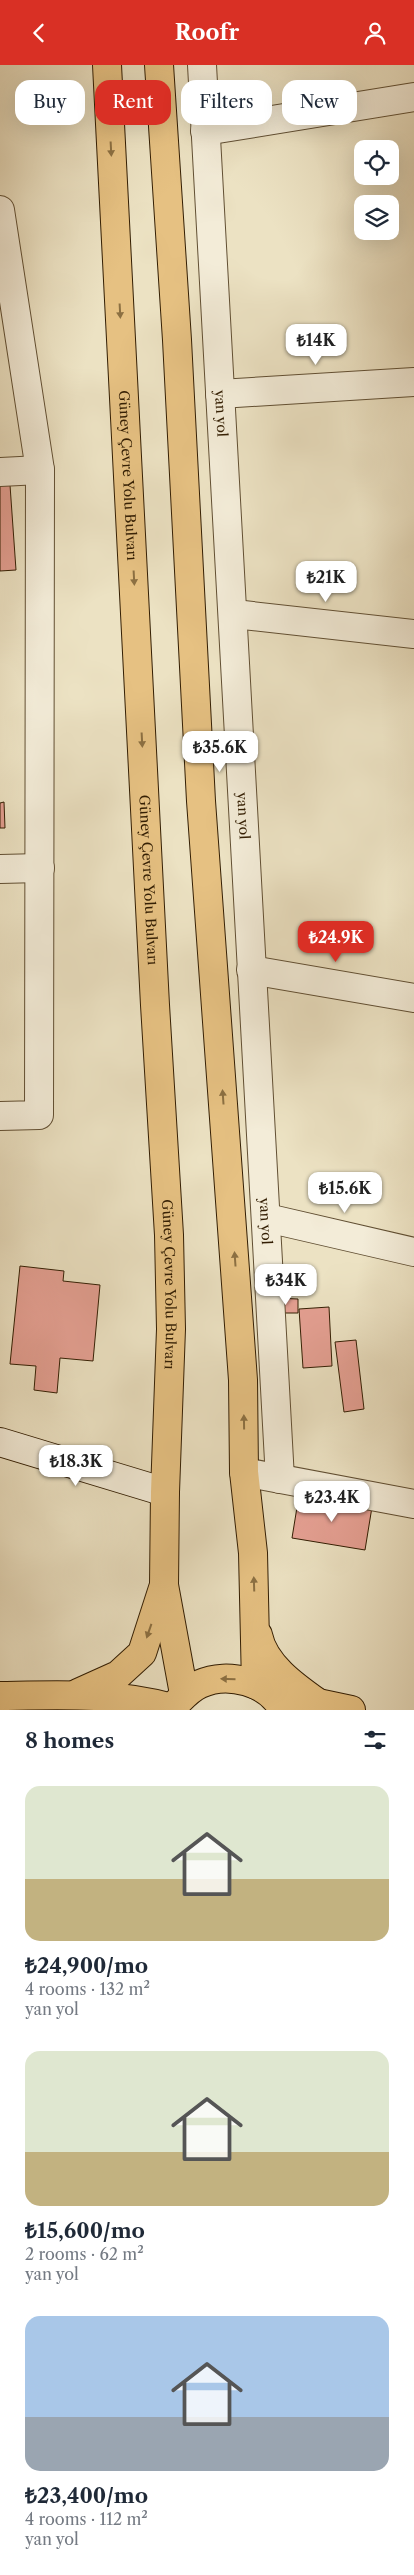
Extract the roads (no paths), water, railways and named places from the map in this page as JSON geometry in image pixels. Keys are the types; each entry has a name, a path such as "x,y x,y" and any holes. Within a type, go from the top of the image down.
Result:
{"main road":[{"name":"Güney Çevre Yolu Bulvarı","path":"107,65 155,1005 169,1235 171,1329 165,1492 164,1585 176,1704"},
{"path":"159,65 177,340 201,801 243,1380 244,1472 253,1553 256,1625 269,1695"},
{"path":"76,1694 118,1675 142,1653 164,1585"},
{"path":"256,1625 260,1644 275,1666 296,1688 321,1705"},
{"path":"0,1696 76,1694 176,1704 200,1684 219,1679 238,1679 269,1695 351,1710"}],"street":[{"name":"yan yol","path":"202,65 234,614 251,970 267,1218 280,1479"},
{"path":"205,131 414,97"},
{"path":"0,210 40,470 39,1115 0,1116"},
{"path":"220,394 414,381"},
{"path":"0,472 40,470"},
{"path":"234,614 414,634"},
{"path":"0,869 40,868"},
{"path":"251,970 414,998"},
{"path":"267,1218 414,1252"},
{"path":"0,1442 165,1492"},
{"path":"244,1472 414,1504"}]}
